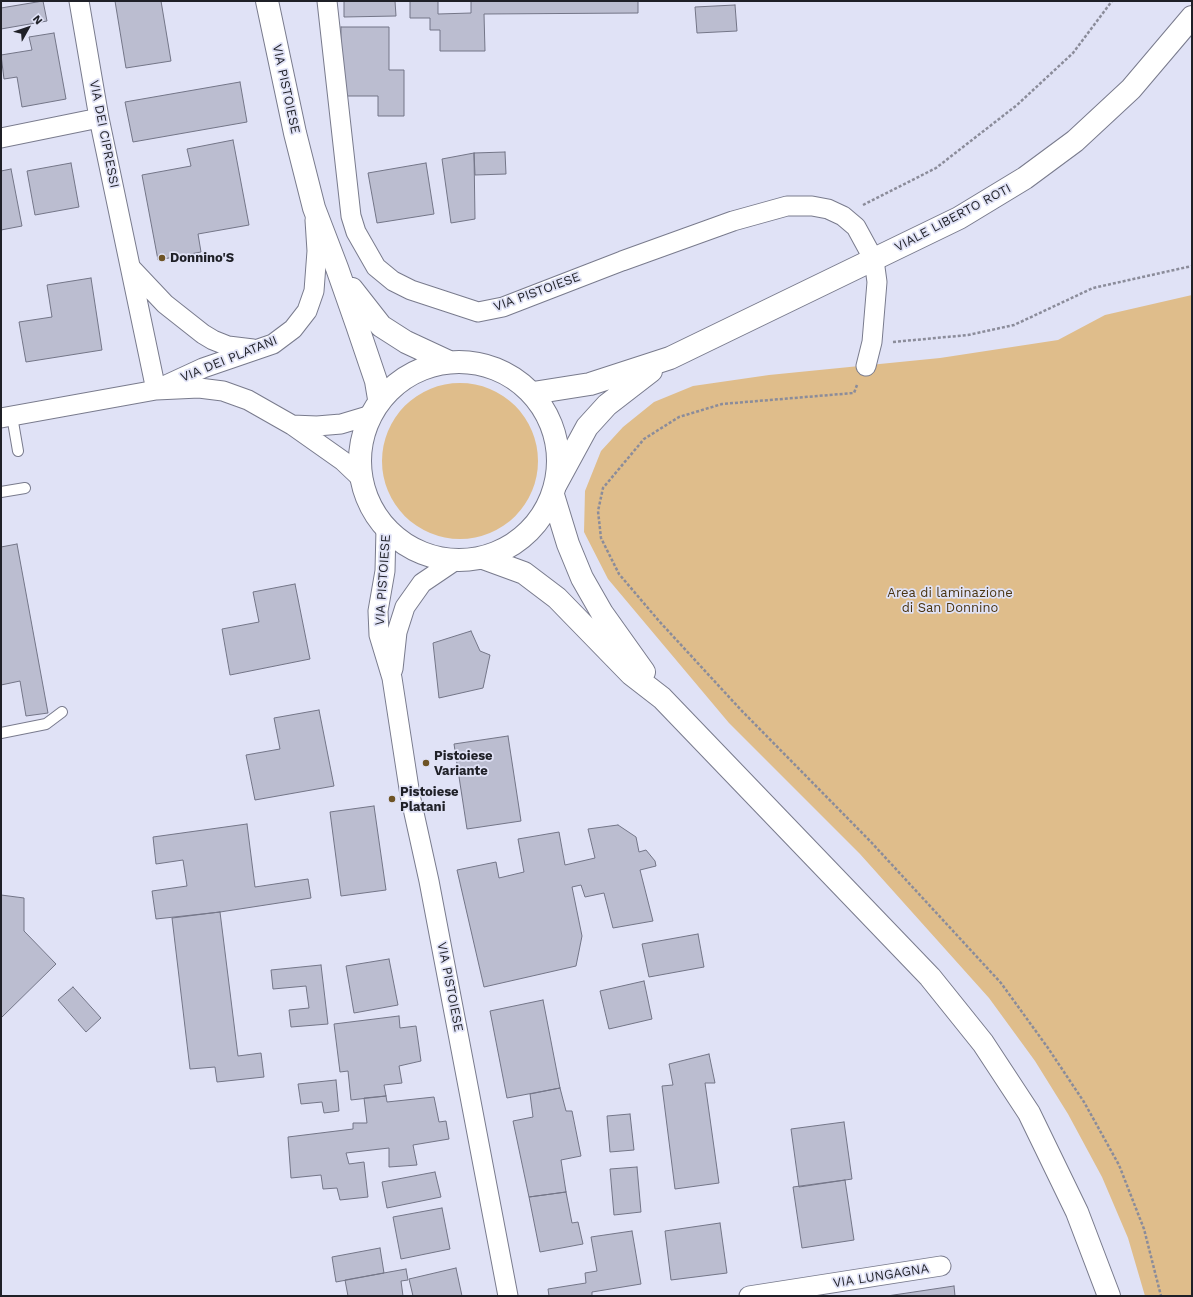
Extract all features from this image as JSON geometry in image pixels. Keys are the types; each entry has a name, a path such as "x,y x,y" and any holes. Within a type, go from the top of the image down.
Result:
{"main road":[{"name":"VIA PISTOIESE","path":"267,1 295,133 314,208 337,268 376,381 375,407 364,436 361,451 363,480 374,509 386,528 402,542 415,550 432,557 453,562 483,558 512,544 534,527 548,506 554,490 557,452 555,438 544,411 533,393 509,374 495,368 466,361 449,362 425,367 409,374 396,383 375,407"},
{"name":"VIALE LIBERTO ROTI","path":"533,393 590,384 670,358 959,218 997,196 1052,159 1108,112 1131,89 1192,16"},
{"name":"VIA PISTOIESE","path":"337,268 362,304 381,326 406,342 449,362"},
{"name":"VIALE LIBERTO ROTI","path":"554,490 581,435 596,416 623,391 670,358"},
{"path":"554,490 570,549 582,578 602,613 662,698"},
{"path":"483,558 515,568 545,588 631,674 662,698 930,977 983,1043 1029,1113 1050,1153 1077,1212 1109,1296"}],"street":[{"name":"VIA DEI CIPRESSI","path":"79,1 99,118 156,390"},
{"name":"VIA PISTOIESE","path":"327,1 351,216 356,232 376,267 393,281 411,290 478,312 503,306 733,221 787,206 812,206 828,209 843,216 856,227 874,260"},
{"path":"1,138 99,118"},
{"name":"VIA DEI PLATANI","path":"156,390 203,368 273,344 294,329 301,320 311,301 317,265 314,208"},
{"path":"866,366 872,342 877,282 874,260"},
{"path":"131,267 165,304 203,334 228,346 258,350"},
{"name":"VIA DEI PLATANI","path":"6,417 156,390 199,388 223,391 248,400 292,425 343,461 363,480"},
{"name":"VIA DEI PLATANI","path":"292,425 317,426 341,424 375,407"},
{"name":"VIA PISTOIESE","path":"386,528 385,571 378,611 380,636 392,678 410,795 429,881 508,1296"},
{"name":"VIA PISTOIESE","path":"392,678 397,632 405,606 422,583 453,562"},
{"name":"VIA LUNGAGNA","path":"749,1296 941,1266"}],"lane":[{"path":"6,417 18,451"},
{"path":"1,492 24,488"},
{"path":"1,733 46,724 62,712"}],"path":[{"path":"843,216 936,168 1017,105 1073,53 1112,1"},
{"path":"872,342 901,342 968,335 1014,325 1093,288 1192,266"},
{"path":"866,366 854,393 722,404 679,417 644,439 603,488 598,511 601,538 619,574 659,621 741,710 876,848 1001,983 1048,1048 1084,1102 1119,1165 1144,1229 1161,1296"}],"green space":[{"name":"Area di laminazione di San Donnino","path":"1192,295 1192,1296 1145,1296 1128,1238 1102,1177 1068,1114 1035,1061 989,998 860,854 729,723 608,579 584,532 585,491 601,451 623,427 654,402 693,386 769,375 940,358 1058,340 1105,315"},
{"path":"460,383 490,389 503,396 515,406 525,418 532,431 538,461 532,491 525,504 515,516 503,526 490,533 460,539 430,533 417,526 405,516 395,504 388,491 382,461 388,431 395,418 405,406 417,396 430,389"}],"building":[{"path":"43,1 47,21 1,29 1,8"},
{"path":"115,1 161,1 171,61 126,68"},
{"path":"344,1 395,1 396,16 344,17"},
{"path":"410,1 438,1 438,14 471,13 471,1 638,1 638,13 484,14 485,51 440,51 440,30 430,30 430,18 410,18"},
{"path":"735,5 737,31 697,33 695,7"},
{"path":"341,27 389,27 389,70 404,70 404,116 378,116 378,96 340,96"},
{"path":"54,33 66,99 22,107 17,77 4,79 1,55 32,50 29,37"},
{"path":"240,82 247,122 133,142 125,102"},
{"path":"233,140 249,225 198,234 201,252 158,260 142,175 191,166 187,149"},
{"path":"505,152 506,174 475,175 474,153"},
{"path":"474,153 475,219 451,223 442,159"},
{"path":"71,163 79,207 35,215 27,171"},
{"path":"426,163 434,214 377,223 368,173"},
{"path":"11,169 22,226 1,230 1,171"},
{"path":"91,278 102,350 26,362 19,322 52,317 47,285"},
{"path":"17,544 48,713 26,716 20,681 1,685 1,547"},
{"path":"295,584 310,659 230,675 222,629 259,622 253,592"},
{"path":"471,631 480,651 490,655 483,688 439,698 433,643"},
{"path":"319,710 334,786 255,800 246,755 280,749 274,718"},
{"path":"508,736 521,821 467,829 454,744"},
{"path":"374,806 386,890 341,896 330,812"},
{"path":"247,824 255,887 308,879 311,898 220,912 156,919 152,891 187,886 183,860 156,864 153,837"},
{"path":"618,825 636,837 639,852 646,850 655,861 656,866 640,870 653,921 613,928 604,893 585,897 581,885 572,887 582,936 576,966 484,987 457,870 496,862 499,878 524,872 518,839 559,832 565,865 595,858 588,829"},
{"path":"1,895 24,898 24,931 56,964 1,1018"},
{"path":"220,912 238,1056 261,1053 264,1077 217,1082 215,1067 190,1069 172,918"},
{"path":"698,934 704,967 649,977 642,944"},
{"path":"389,959 398,1005 354,1013 346,966"},
{"path":"321,965 328,1024 291,1027 289,1010 309,1008 306,986 273,989 271,970"},
{"path":"644,981 652,1019 609,1029 600,991"},
{"path":"73,987 101,1018 86,1032 58,1000"},
{"path":"543,1000 560,1088 507,1098 490,1011"},
{"path":"399,1016 400,1028 416,1026 421,1061 399,1066 402,1083 384,1085 386,1096 351,1100 348,1071 340,1072 334,1024"},
{"path":"709,1054 715,1083 705,1083 719,1183 675,1189 662,1086 673,1085 669,1064"},
{"path":"336,1080 339,1111 324,1113 322,1102 301,1104 298,1084"},
{"path":"560,1088 566,1111 572,1111 581,1156 561,1160 566,1192 529,1197 513,1121 533,1117 530,1094"},
{"path":"386,1096 387,1102 434,1097 439,1122 446,1121 449,1139 413,1145 417,1165 389,1167 389,1148 346,1153 349,1164 364,1162 368,1197 340,1200 337,1188 323,1189 321,1175 291,1178 288,1137 353,1129 353,1123 367,1123 364,1098"},
{"path":"630,1114 634,1150 610,1152 607,1116"},
{"path":"844,1122 852,1179 799,1187 791,1129"},
{"path":"637,1167 641,1212 614,1215 610,1169"},
{"path":"435,1172 441,1197 387,1208 382,1182"},
{"path":"845,1180 854,1240 802,1248 793,1187"},
{"path":"566,1192 572,1223 578,1222 583,1244 540,1252 529,1197"},
{"path":"442,1208 450,1249 401,1259 393,1217"},
{"path":"720,1223 727,1273 671,1280 665,1231"},
{"path":"632,1231 641,1284 592,1292 592,1296 549,1296 548,1289 586,1283 585,1273 597,1271 591,1237"},
{"path":"380,1248 384,1273 336,1282 332,1257"},
{"path":"456,1268 462,1296 413,1296 409,1279"},
{"path":"406,1269 408,1280 401,1281 403,1296 348,1296 345,1280"},
{"path":"954,1286 955,1296 887,1296"}],"place":[{"name":"Donnino'S","path":"162,258"},
{"name":"Pistoiese Variante","path":"426,763"},
{"name":"Pistoiese Platani","path":"392,799"}]}
